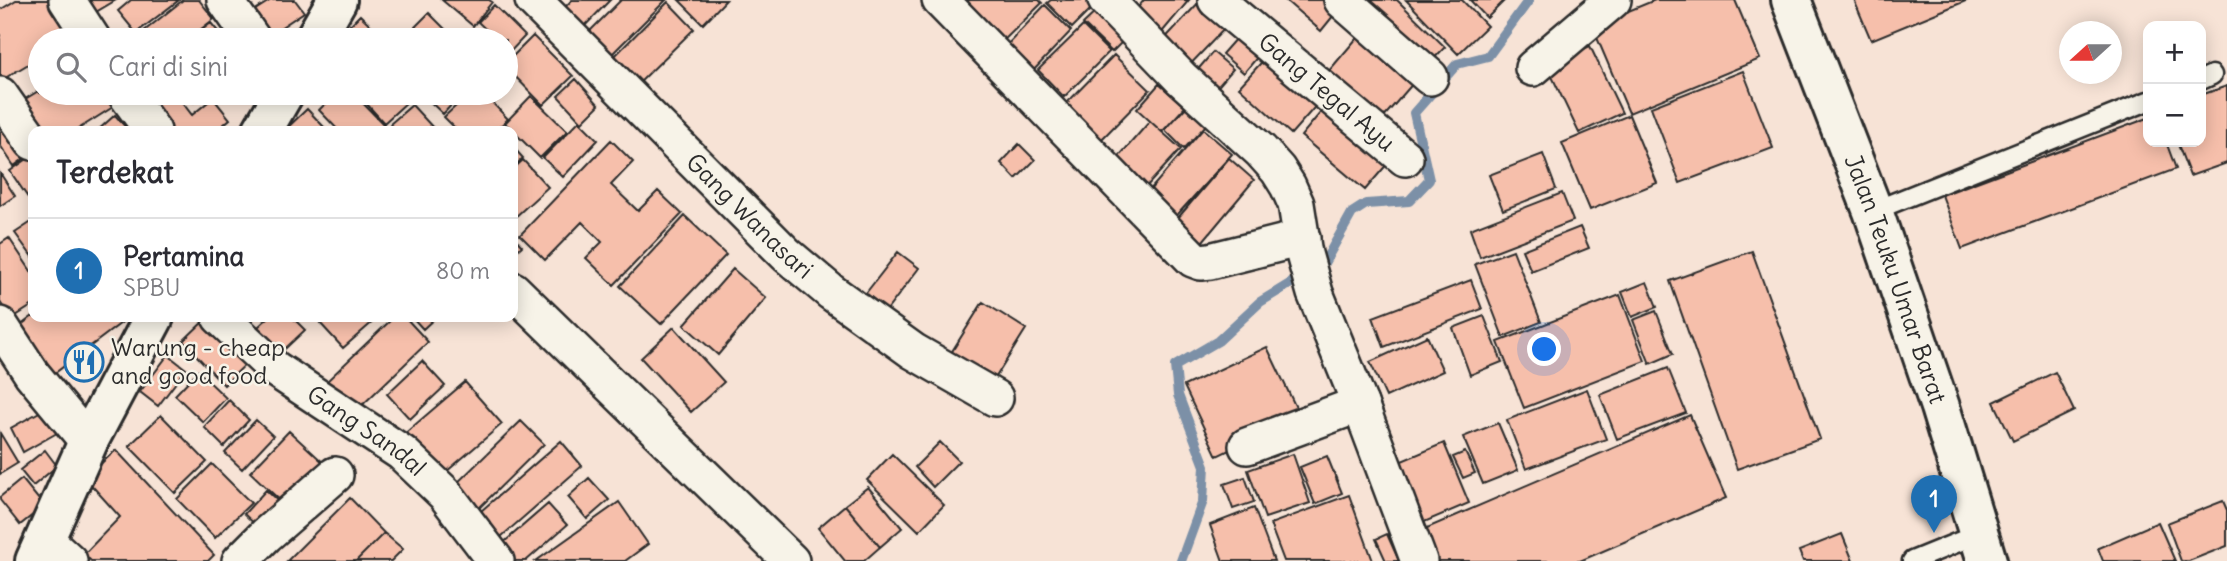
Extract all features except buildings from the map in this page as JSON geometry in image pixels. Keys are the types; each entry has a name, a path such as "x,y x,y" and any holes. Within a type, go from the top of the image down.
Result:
{"main road":[{"path":"321,28 337,0"},
{"name":"Jalan Teuku Umar Barat","path":"1791,0 1873,211 1940,407 1983,548"},
{"path":"265,126 277,105"},
{"path":"50,554 88,442 150,322"}],"street":[{"path":"67,0 85,28"},
{"path":"225,0 245,28"},
{"name":"Gang Wanasari","path":"533,0 787,256 831,292 913,351 995,398"},
{"path":"940,0 1193,259 1210,261 1303,246"},
{"path":"1106,0 1181,78 1278,170 1296,204 1315,293 1419,561"},
{"name":"Gang Tegal Ayu","path":"1216,0 1405,158"},
{"path":"1342,0 1430,77"},
{"path":"1533,68 1613,0"},
{"path":"0,95 28,135"},
{"path":"134,105 149,126"},
{"path":"518,295 791,561"},
{"name":"Gang Sandal","path":"224,322 275,369 402,453 445,494 496,561"},
{"path":"0,326 32,374 88,442"},
{"path":"1247,446 1360,404"},
{"path":"240,561 335,475"}],"lane":[{"path":"1873,211 2143,103"},
{"path":"1912,561 1983,548"}],"waterway":[{"path":"1181,561 1203,501 1205,466 1178,395 1175,366 1218,341 1260,302 1324,263 1352,213 1366,204 1409,201 1429,180 1414,113 1457,64 1488,56 1529,0"}],"place":[{"name":"Warung - cheap and good food","path":"84,362"},
{"name":"Pertamina","path":"1934,533"}]}
